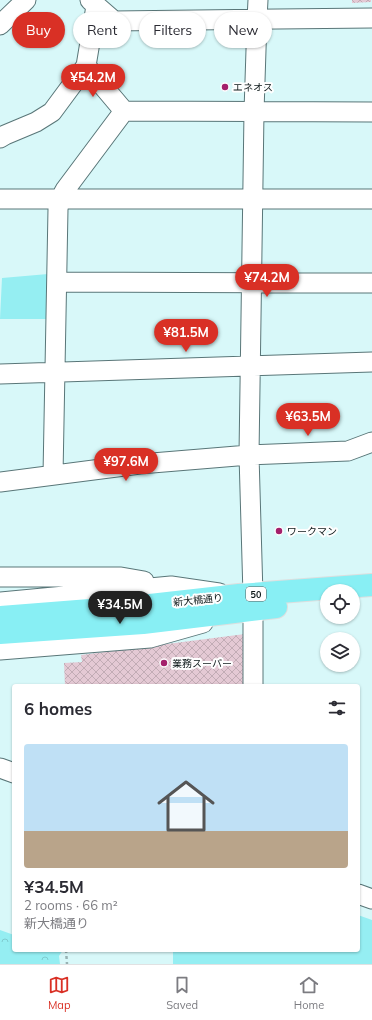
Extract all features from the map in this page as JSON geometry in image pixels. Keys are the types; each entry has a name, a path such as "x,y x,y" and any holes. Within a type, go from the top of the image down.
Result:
{"main road":[{"name":"新大橋通り","path":"0,633 142,614 247,603 372,585"},
{"path":"360,601 372,600"},
{"name":"新大橋通り","path":"247,603 320,603"},
{"name":"新大橋通り","path":"0,617 142,614"}],"street":[{"path":"0,25 26,0"},
{"path":"257,12 258,0"},
{"path":"93,3 114,21 214,20"},
{"path":"0,138 36,122 52,112 86,66 93,3"},
{"path":"272,19 372,18"},
{"path":"253,684 247,603 256,48"},
{"path":"86,66 124,111 372,112"},
{"path":"53,475 58,209 60,199 65,190 124,111"},
{"path":"0,198 372,199"},
{"path":"56,282 372,283"},
{"path":"0,374 372,362"},
{"path":"0,482 140,464 249,455 348,451 372,442"},
{"path":"0,577 121,577 171,586 247,603"},
{"path":"0,602 171,586"},
{"path":"0,650 150,638 247,603"},
{"path":"0,768 12,772"},
{"path":"360,895 372,899"}],"path":[{"path":"66,952 67,964"}],"green space":[{"path":"48,274 47,319 0,319 2,278"},
{"path":"360,916 372,920 372,964 173,964 173,952 360,952"},
{"path":"0,930 12,934 12,952 62,952 59,956 60,964 8,964 0,961"},
{"path":"0,942 12,947 12,952 23,952 51,964 0,964"}],"building":[{"path":"352,0 371,0 371,2 352,3"},
{"name":"業務スーパー","path":"245,634 246,684 65,684 64,663 82,662 81,655"}],"place":[{"name":"エネオス","path":"225,87"},
{"name":"ワークマン","path":"279,531"},
{"name":"業務スーパー","path":"164,663"}]}
